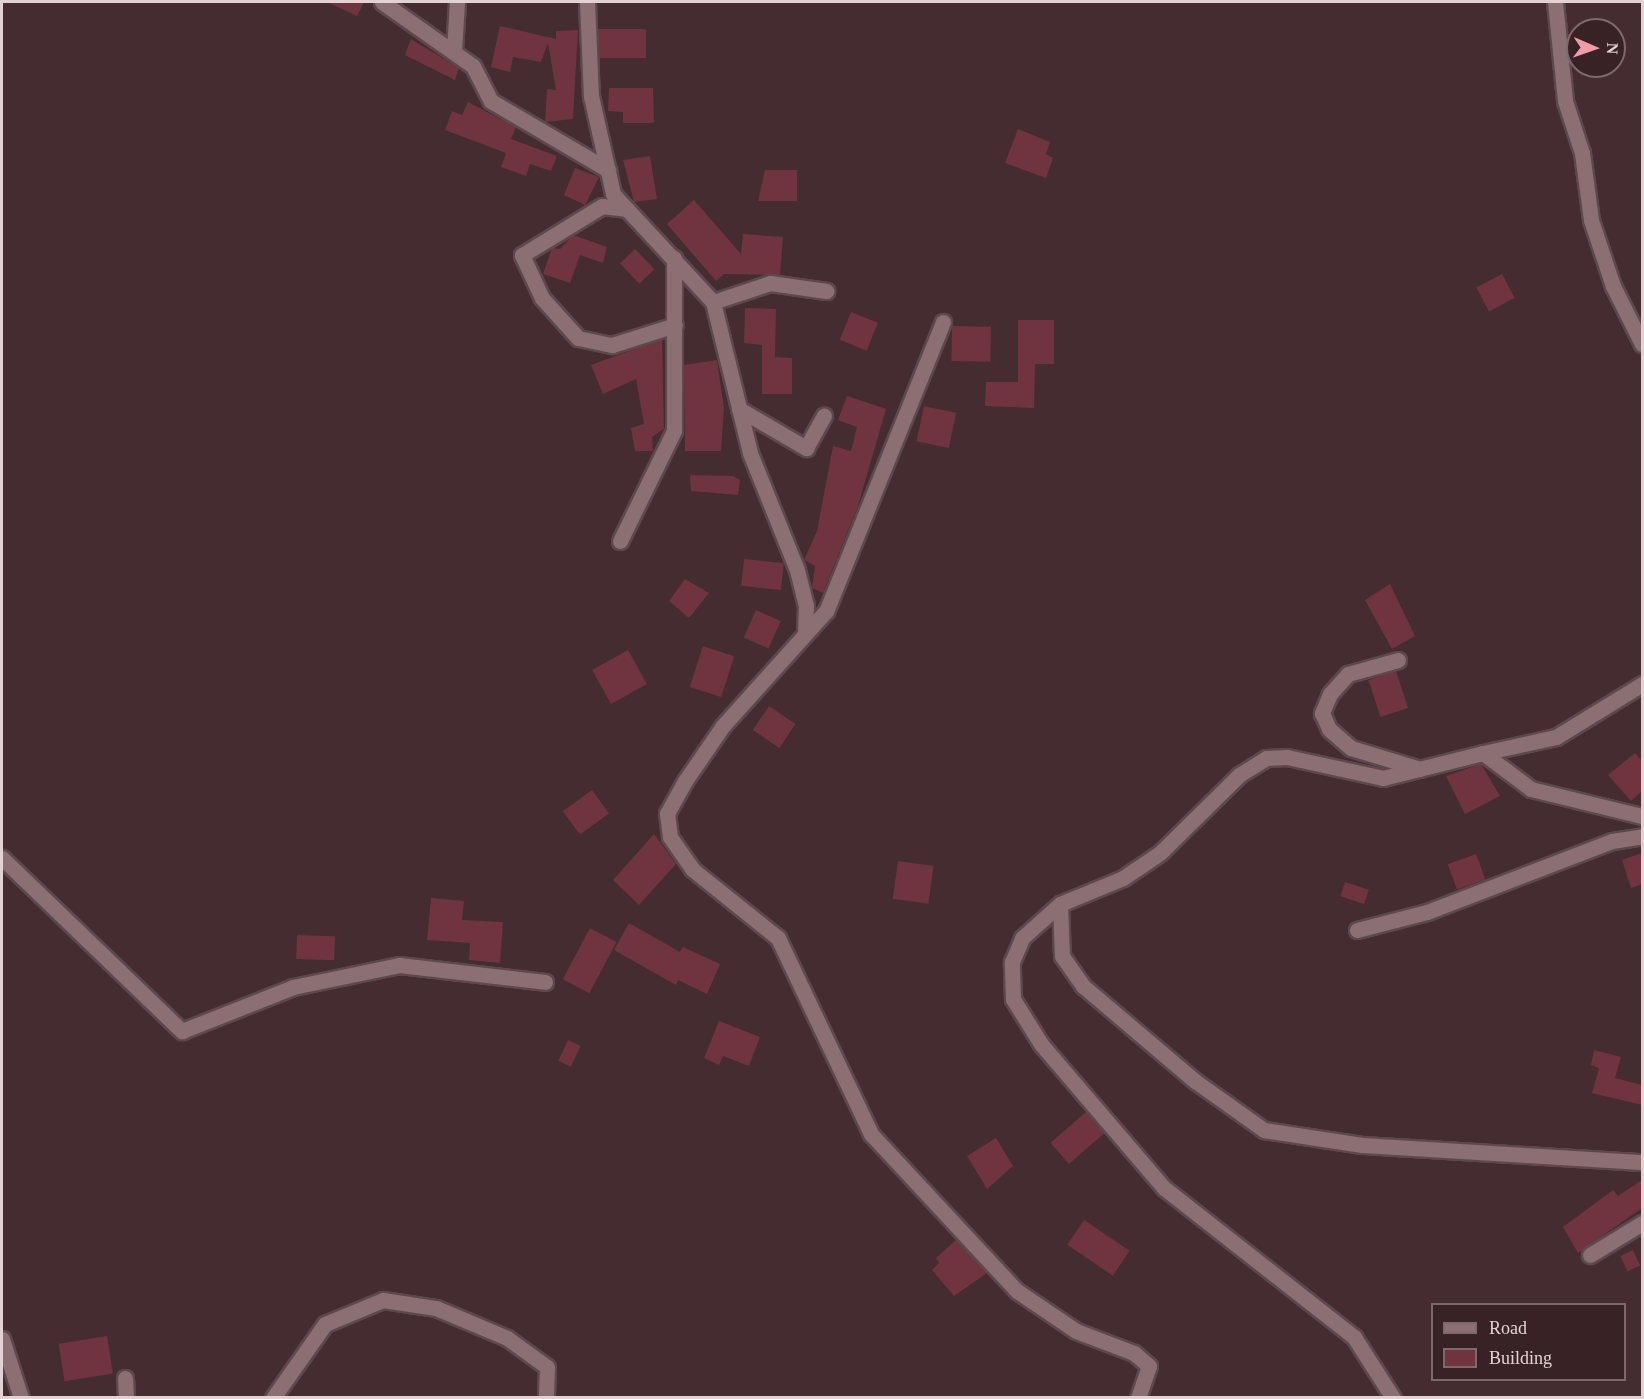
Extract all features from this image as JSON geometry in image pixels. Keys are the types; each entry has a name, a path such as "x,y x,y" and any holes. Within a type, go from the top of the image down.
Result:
{"street":[{"path":"382,2 424,36 454,51 473,66 491,102 608,170"},
{"path":"454,51 457,2"},
{"path":"588,2 591,96 614,195 675,258 713,302 750,453 797,570 806,605 805,631"},
{"path":"1555,2 1565,101 1582,153 1591,220 1613,286 1642,344"},
{"path":"627,208 602,206 522,255 542,298 578,338 612,345 675,325"},
{"path":"620,541 674,431 675,258"},
{"path":"713,302 770,283 826,291"},
{"path":"943,322 845,569 826,611 805,631 722,727 685,781 667,813 670,837 692,869 778,938 871,1134 1017,1291 1076,1331 1134,1353 1149,1366 1138,1398"},
{"path":"739,409 806,448 825,416"},
{"path":"1398,660 1348,674 1330,694 1322,713 1329,729 1351,748 1423,770"},
{"path":"1393,1398 1354,1337 1164,1188 1041,1044 1013,999 1012,962 1035,921 1060,904 1123,878 1160,853 1239,775 1266,758 1287,757 1383,778 1556,737 1642,684"},
{"path":"1483,753 1531,789 1642,816"},
{"path":"1357,930 1427,912 1612,841 1642,836"},
{"path":"2,858 182,1031 292,987 399,965 545,981"},
{"path":"1060,904 1062,956 1083,986 1195,1081 1264,1130 1362,1145 1642,1162"},
{"path":"1590,1255 1642,1222"},
{"path":"273,1398 325,1324 383,1300 436,1308 507,1338 547,1367 546,1398"},
{"path":"2,1339 21,1398"},
{"path":"125,1378 126,1398"}],"building":[{"path":"327,2 364,2 357,16"},
{"path":"500,26 556,39 556,31 578,30 573,119 545,122 547,89 556,90 548,43 541,62 513,57 510,72 491,67"},
{"path":"598,29 646,29 646,58 598,58"},
{"path":"411,39 459,68 455,80 405,55"},
{"path":"609,88 653,88 654,123 623,123 623,112 608,111"},
{"path":"468,102 516,127 511,139 557,156 551,171 530,164 526,176 501,167 506,153 445,130 452,111 462,115"},
{"path":"1018,129 1050,142 1046,154 1053,158 1046,178 1005,163"},
{"path":"650,156 657,199 634,202 623,160"},
{"path":"575,168 599,177 585,205 564,195"},
{"path":"765,170 797,170 797,201 758,201"},
{"path":"694,200 741,254 743,234 783,237 780,275 724,274 716,281 667,224"},
{"path":"573,235 607,247 603,263 580,255 570,283 543,274 552,248 560,249"},
{"path":"635,249 654,269 639,284 620,264"},
{"path":"1502,274 1515,298 1489,311 1476,288"},
{"path":"745,308 776,309 775,357 792,358 792,394 762,394 762,345 744,343"},
{"path":"851,312 878,323 867,351 840,340"},
{"path":"1018,320 1054,320 1054,364 1035,364 1034,408 985,406 986,382 1018,382"},
{"path":"952,326 991,327 990,362 951,361"},
{"path":"662,339 664,429 652,437 653,451 635,451 631,428 644,424 636,379 603,394 591,365"},
{"path":"717,360 724,408 721,451 685,451 684,365"},
{"path":"847,396 886,409 858,506 823,593 812,588 815,566 804,560 817,531 833,446 851,451 857,427 838,420"},
{"path":"924,406 956,413 949,448 917,441"},
{"path":"690,475 733,476 740,480 738,495 691,491"},
{"path":"744,559 784,563 781,590 741,586"},
{"path":"685,579 709,593 689,618 669,601"},
{"path":"1390,584 1415,636 1392,649 1365,600"},
{"path":"756,610 781,621 768,648 744,637"},
{"path":"703,646 734,656 721,697 690,687"},
{"path":"628,650 647,684 611,704 592,670"},
{"path":"1396,671 1408,708 1380,717 1368,680"},
{"path":"769,706 796,724 779,748 753,730"},
{"path":"1635,753 1642,761 1642,791 1631,801 1608,775"},
{"path":"1481,764 1500,796 1465,814 1446,776"},
{"path":"592,790 609,813 580,835 563,811"},
{"path":"654,834 676,864 639,905 613,880"},
{"path":"1642,853 1642,884 1631,888 1622,860"},
{"path":"1476,854 1485,879 1457,890 1448,864"},
{"path":"898,861 934,866 928,904 893,899"},
{"path":"1345,882 1369,890 1364,904 1340,896"},
{"path":"431,898 464,901 462,920 503,922 500,963 469,960 470,943 427,940"},
{"path":"629,923 680,952 683,947 720,964 707,994 678,980 676,985 614,950"},
{"path":"590,928 616,942 589,993 563,979"},
{"path":"297,935 335,936 334,960 296,959"},
{"path":"719,1021 760,1037 749,1066 723,1056 719,1065 704,1058"},
{"path":"568,1040 581,1046 571,1067 558,1061"},
{"path":"1594,1050 1621,1057 1615,1078 1642,1085 1642,1105 1592,1093 1599,1068 1591,1065"},
{"path":"1086,1112 1104,1133 1069,1164 1051,1143"},
{"path":"996,1138 1013,1166 987,1189 967,1156"},
{"path":"1642,1180 1642,1208 1578,1253 1563,1227 1613,1190 1618,1196"},
{"path":"1084,1220 1130,1251 1113,1276 1067,1245"},
{"path":"956,1240 987,1273 954,1296 932,1270 939,1263 936,1258"},
{"path":"1633,1250 1640,1265 1627,1271 1620,1256"},
{"path":"107,1336 113,1374 65,1381 59,1344"}]}
